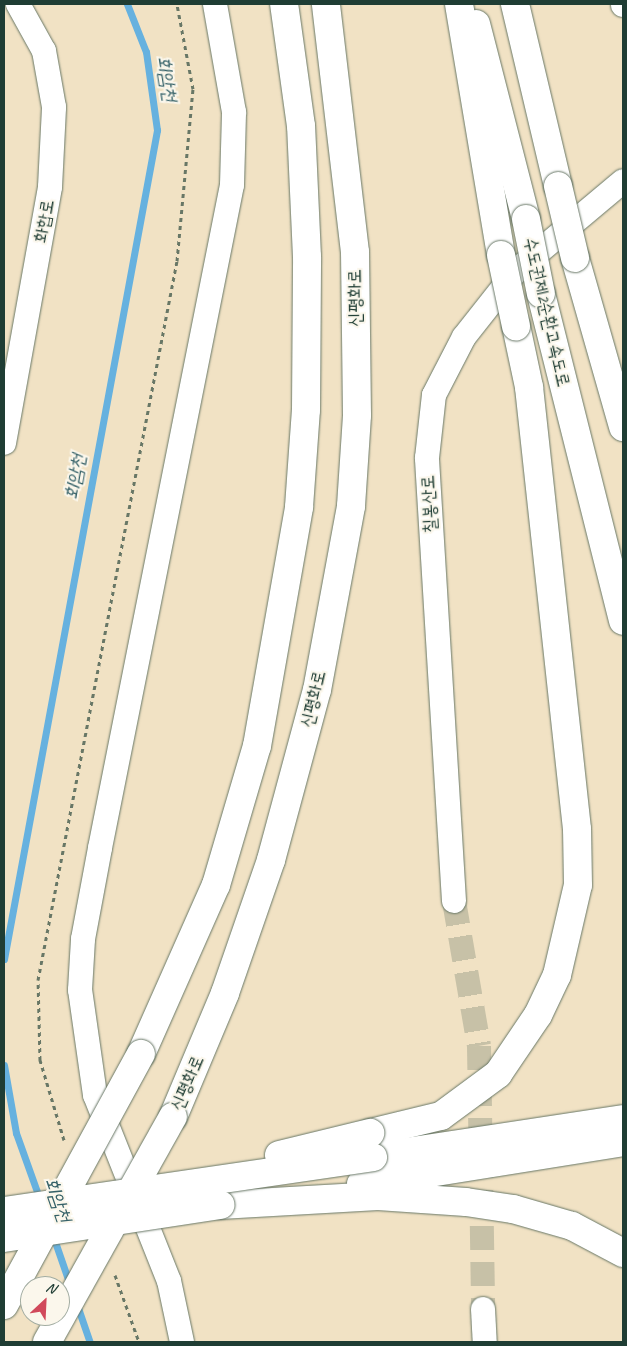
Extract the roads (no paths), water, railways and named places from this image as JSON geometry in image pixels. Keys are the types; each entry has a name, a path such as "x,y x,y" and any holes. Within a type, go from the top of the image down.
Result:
{"highway":[{"path":"4,1305 141,1054 216,885 257,746 298,517 306,410 307,257 301,126 284,4"},
{"name":"신평화로","path":"47,1342 173,1117 225,993 271,860 317,690 351,506 358,415 354,252 326,4"},
{"path":"374,1167 498,1074 538,1015 557,976 578,885 577,829 529,387 501,255 459,4"},
{"name":"수도권제2순환고속도로","path":"470,4 526,219 541,294 623,621"},
{"path":"515,4 575,258 623,427"},
{"path":"4,1238 220,1205 374,1167 623,1119"},
{"path":"4,1211 120,1194 623,1142"},
{"path":"374,1167 572,1226 623,1253"}],"street":[{"name":"화합로","path":"4,443 50,188 54,107 44,51 18,4"},
{"path":"182,1342 170,1281 95,1095 80,990 83,939 98,857 232,185 234,112 215,4"},
{"name":"칠봉산로","path":"454,902 427,458 434,395 464,337 517,270 623,181"},
{"path":"483,1309 486,1342"}],"waterway":[{"name":"회암천","path":"4,959 157,130 146,52 127,4"},
{"name":"회암천","path":"4,1065 16,1133 40,1200"},
{"name":"회암천","path":"53,1236 67,1276"},
{"name":"회암천","path":"77,1305 90,1342"}],"tunnel":[{"path":"454,901 479,1046 483,1309"}]}
